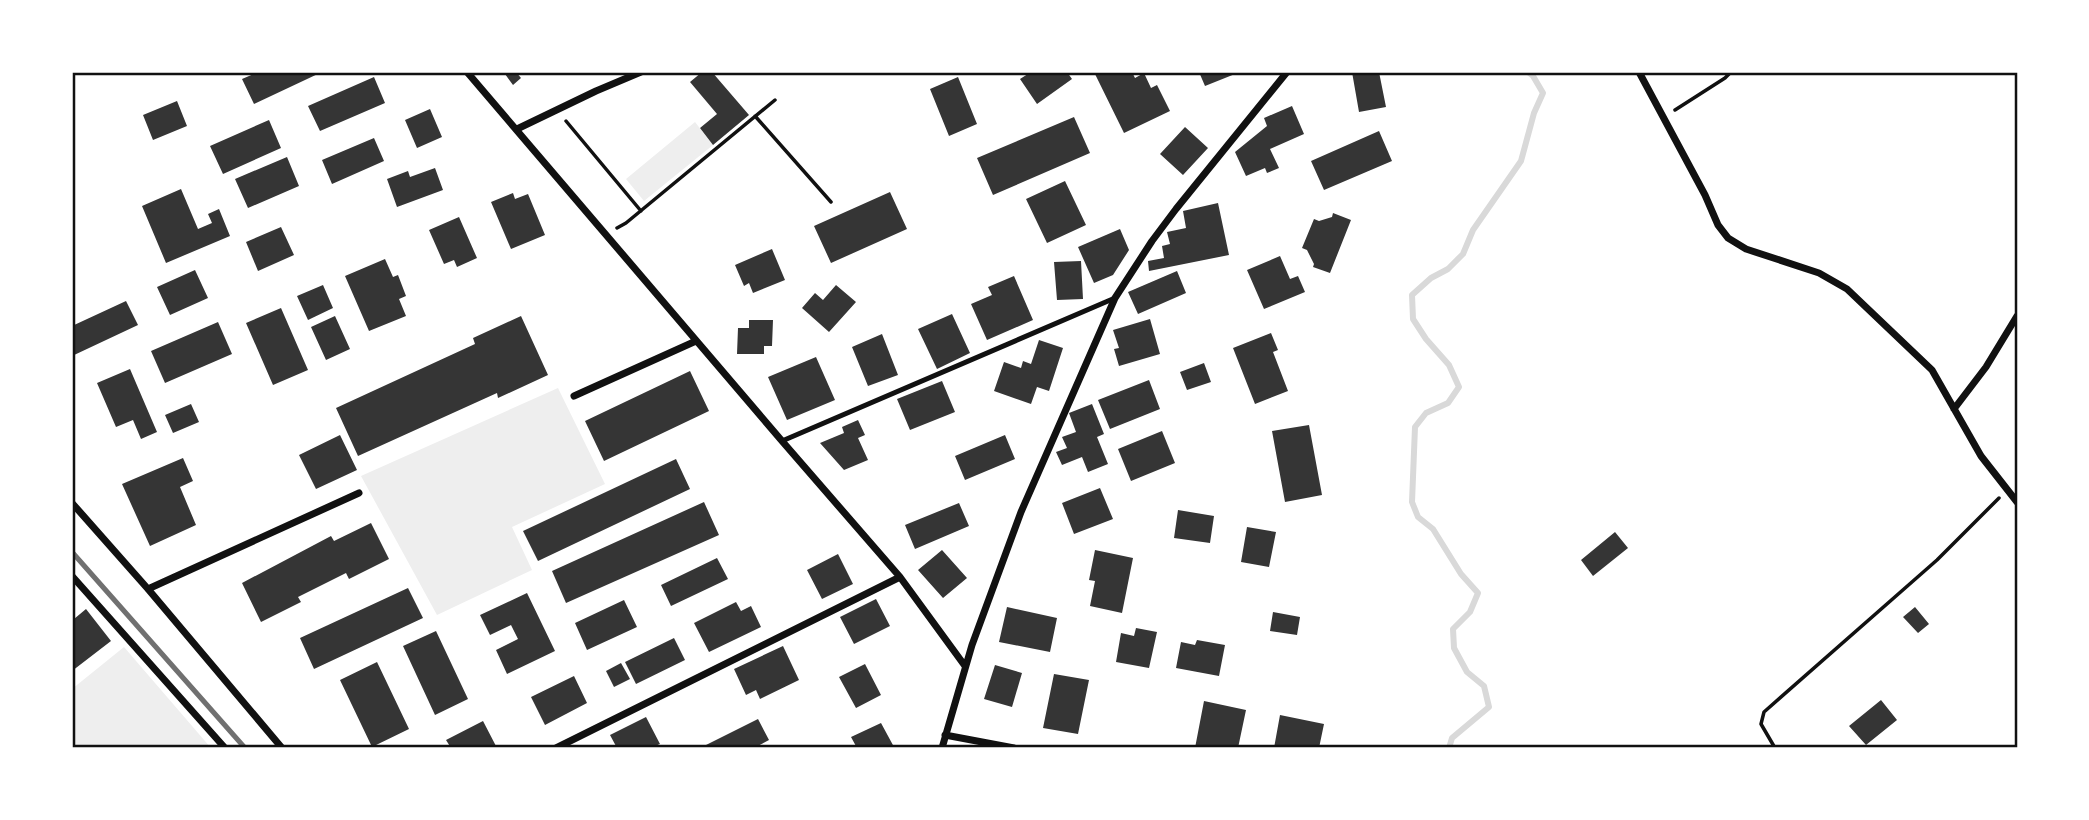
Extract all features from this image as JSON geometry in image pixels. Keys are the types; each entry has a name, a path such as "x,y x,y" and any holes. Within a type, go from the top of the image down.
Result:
{"street":[{"path":"467,72 900,577 965,666"},
{"path":"517,129 641,72"},
{"path":"942,748 965,666 1021,512 1115,298 1176,209 1287,72"},
{"path":"1639,72 1705,195 1718,225 1728,238 1746,249 1819,273 1847,289 1932,370 1981,456 2017,502"},
{"path":"1954,409 1986,367 2017,316"},
{"path":"574,396 696,341"},
{"path":"148,589 359,493"},
{"path":"72,503 282,748"},
{"path":"72,576 225,748"},
{"path":"556,748 900,577"},
{"path":"945,736 1014,748"}],"lane":[{"path":"782,441 1115,298"}],"path":[{"path":"1663,117 1731,72"},
{"path":"607,234 626,223 775,100"},
{"path":"557,110 641,211"},
{"path":"755,116 831,202"},
{"path":"1775,748 1761,724 1764,712 1937,560 2007,490"}],"shaded area":[{"path":"695,122 713,145 644,201 626,179"},
{"path":"558,388 605,484 512,527 532,570 437,615 361,476"},
{"path":"124,647 211,748 72,748 72,689"}],"building":[{"path":"258,72 322,72 254,104 242,79"},
{"path":"516,72 521,78 513,85 505,74"},
{"path":"702,72 712,72 749,115 713,145 700,128 717,114 690,82"},
{"path":"1031,72 1067,72 1072,79 1037,104 1020,79"},
{"path":"1094,72 1132,72 1135,78 1144,73 1151,88 1157,85 1170,111 1124,133"},
{"path":"1199,72 1240,72 1205,86"},
{"path":"1352,72 1379,72 1386,107 1359,112"},
{"path":"374,77 385,103 320,131 308,106"},
{"path":"958,77 977,124 949,136 930,89"},
{"path":"177,101 187,126 153,140 143,115"},
{"path":"1292,106 1304,134 1270,149 1279,168 1267,173 1265,168 1246,176 1235,152 1267,126 1264,118"},
{"path":"430,109 442,137 417,148 405,120"},
{"path":"1074,117 1090,153 993,195 977,158"},
{"path":"269,120 281,148 223,174 210,146"},
{"path":"1185,127 1208,148 1183,175 1160,154"},
{"path":"1379,131 1392,161 1324,190 1311,161"},
{"path":"374,138 384,161 332,184 322,160"},
{"path":"287,157 299,186 248,208 235,179"},
{"path":"435,168 443,190 397,207 387,179 408,171 410,177"},
{"path":"1065,181 1086,225 1047,243 1026,199"},
{"path":"181,189 198,229 212,223 208,214 219,209 230,236 166,263 142,206"},
{"path":"890,192 907,229 831,263 814,226"},
{"path":"513,193 515,199 528,194 545,235 511,249 491,202"},
{"path":"1218,203 1229,255 1149,271 1148,261 1164,258 1162,246 1170,244 1167,232 1186,228 1183,211"},
{"path":"1333,213 1351,220 1330,273 1313,267 1307,250 1302,248 1314,219 1319,221 1332,217"},
{"path":"459,217 477,258 457,267 454,260 444,264 429,230"},
{"path":"281,227 294,255 258,271 246,242"},
{"path":"1120,229 1129,250 1113,275 1094,283 1078,247"},
{"path":"772,249 785,280 753,293 749,283 744,286 735,265"},
{"path":"1280,256 1290,279 1298,276 1305,292 1264,309 1247,270"},
{"path":"385,259 393,277 398,275 406,296 399,299 406,316 369,331 345,276"},
{"path":"1081,261 1083,299 1057,300 1054,262"},
{"path":"195,270 208,298 170,315 157,287"},
{"path":"1177,271 1186,293 1138,314 1128,292"},
{"path":"1014,276 1033,320 987,340 971,304 992,295 988,287"},
{"path":"323,285 333,308 308,320 297,296"},
{"path":"836,285 856,302 829,332 802,308 815,293 823,300"},
{"path":"126,301 138,325 72,356 72,326"},
{"path":"281,308 308,370 273,385 246,323"},
{"path":"952,314 970,353 937,369 918,329"},
{"path":"335,316 350,349 326,360 311,327"},
{"path":"521,316 548,375 498,398 497,393 358,456 336,408 475,344 473,338"},
{"path":"1150,319 1160,354 1119,366 1114,349 1119,348 1113,330"},
{"path":"749,320 773,320 772,346 764,346 764,354 737,354 738,328 749,328"},
{"path":"218,322 232,354 165,383 151,351"},
{"path":"1271,333 1278,350 1273,352 1288,391 1255,404 1233,348"},
{"path":"882,334 898,375 868,386 852,347"},
{"path":"1039,340 1063,348 1049,391 1037,387 1031,404 994,391 1004,362 1021,368 1023,361 1031,364"},
{"path":"816,357 835,400 787,420 768,377"},
{"path":"1204,363 1211,382 1187,390 1180,372"},
{"path":"130,369 157,432 141,439 133,420 116,427 97,383"},
{"path":"690,371 709,411 604,461 585,421"},
{"path":"1149,380 1160,409 1110,429 1098,400"},
{"path":"942,381 955,412 910,430 897,399"},
{"path":"191,404 199,422 173,433 165,415"},
{"path":"1092,404 1104,434 1097,437 1108,464 1088,472 1082,457 1062,465 1056,452 1067,448 1062,437 1076,432 1069,413"},
{"path":"858,420 865,435 858,438 868,460 844,470 820,443 844,433 842,427"},
{"path":"1309,425 1322,495 1285,502 1272,431"},
{"path":"1162,431 1175,463 1131,481 1118,449"},
{"path":"340,435 357,470 316,489 299,455"},
{"path":"1005,435 1015,459 965,480 955,456"},
{"path":"183,458 193,481 180,487 196,525 150,546 122,484"},
{"path":"676,459 690,489 538,561 523,531"},
{"path":"1100,488 1113,519 1074,534 1062,503"},
{"path":"704,502 719,535 566,603 552,571"},
{"path":"959,503 969,526 915,549 905,525"},
{"path":"1178,510 1214,516 1210,543 1174,538"},
{"path":"371,523 389,559 349,579 346,573 298,597 301,602 261,622 242,583 331,536 334,541"},
{"path":"1247,527 1276,532 1269,567 1241,562"},
{"path":"1615,532 1628,548 1593,576 1581,560"},
{"path":"942,550 967,578 943,598 918,570"},
{"path":"1095,550 1133,558 1122,613 1090,606 1095,581 1089,580"},
{"path":"838,554 853,584 822,599 807,570"},
{"path":"717,558 728,579 671,606 661,585"},
{"path":"408,588 423,618 314,669 300,638"},
{"path":"527,593 555,651 507,674 496,650 518,639 511,625 490,635 480,615"},
{"path":"876,599 890,626 854,644 840,617"},
{"path":"624,600 637,627 587,650 575,623"},
{"path":"736,602 741,611 751,606 761,627 709,652 694,623"},
{"path":"1007,607 1057,618 1050,652 999,642"},
{"path":"1915,607 1929,624 1918,633 1903,617"},
{"path":"86,609 111,641 72,671 72,616 74,619"},
{"path":"1273,612 1300,617 1297,635 1270,631"},
{"path":"1136,628 1157,632 1149,668 1116,662 1121,633 1134,636"},
{"path":"436,631 468,699 435,715 403,646"},
{"path":"674,638 685,660 636,684 625,662"},
{"path":"1197,640 1225,645 1219,676 1176,668 1181,642 1195,645"},
{"path":"783,646 799,680 760,699 756,690 746,695 734,669"},
{"path":"377,662 409,729 372,747 340,680"},
{"path":"621,663 630,679 614,687 606,671"},
{"path":"865,664 881,695 856,708 839,677"},
{"path":"995,665 1022,673 1012,707 984,699"},
{"path":"1054,674 1089,680 1078,734 1043,728"},
{"path":"574,676 587,703 545,725 531,697"},
{"path":"1881,700 1897,720 1866,745 1849,726"},
{"path":"1204,701 1246,710 1238,748 1195,748"},
{"path":"1280,715 1324,724 1319,748 1274,748"},
{"path":"646,717 660,744 650,748 617,748 610,735"},
{"path":"758,719 769,740 754,748 700,748"},
{"path":"483,721 497,748 451,748 446,740"},
{"path":"881,723 894,747 857,748 851,737"}],"waterway":[{"path":"1449,748 1452,738 1489,707 1484,686 1467,672 1454,648 1453,629 1470,612 1478,593 1461,574 1433,529 1418,517 1412,502 1415,427 1426,413 1448,403 1459,387 1449,365 1413,319 1412,295 1431,278 1448,269 1463,254 1473,230 1521,161 1534,113 1543,93 1528,72"}],"railway":[{"path":"72,552 245,748"}]}
